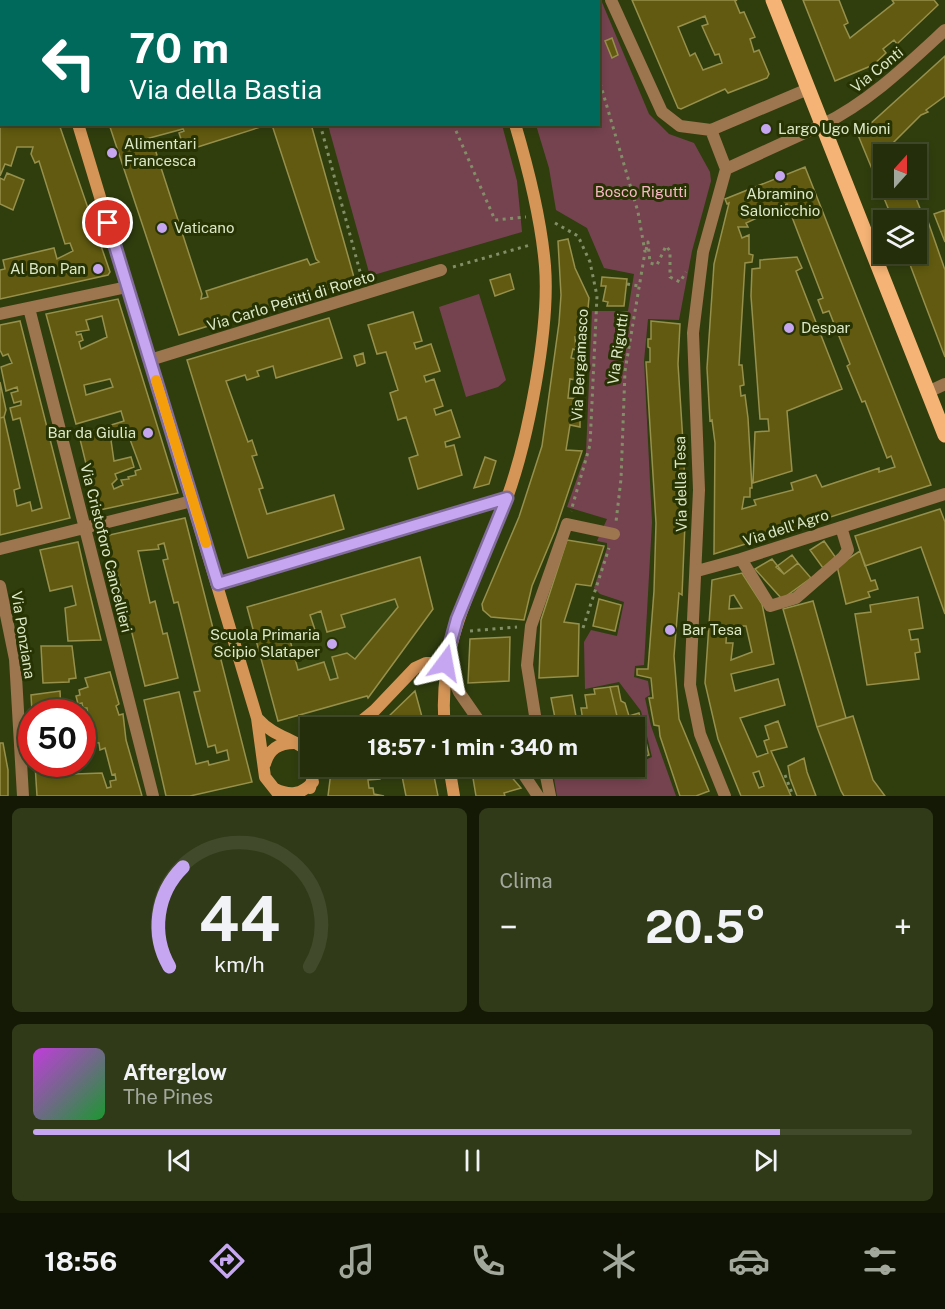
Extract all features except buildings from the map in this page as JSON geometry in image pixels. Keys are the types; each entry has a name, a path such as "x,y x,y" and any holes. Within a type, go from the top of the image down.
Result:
{"main road":[{"path":"773,0 945,435"},
{"path":"78,126 257,718 265,777 277,793 292,795 300,793 312,777"},
{"path":"444,717 445,663 457,619 507,498 524,440 545,297 546,268 539,218 516,126"},
{"path":"366,717 415,668 426,663 445,663"},
{"path":"257,718 267,729 300,745"},
{"path":"264,768 270,752 285,743 300,746"},
{"path":"308,796 314,777"},
{"path":"451,777 454,796"}],"street":[{"path":"611,0 662,112 680,126 711,130 808,89"},
{"name":"Via Conti","path":"822,125 847,113 876,91 945,30"},
{"path":"711,130 726,169 822,125"},
{"name":"Via della Tesa","path":"725,796 700,734 690,685 699,490 693,333 703,252 726,169"},
{"name":"Via Carlo Petitti di Roreto","path":"150,360 446,269"},
{"path":"0,314 127,287"},
{"name":"Via Cristoforo Cancellieri","path":"29,308 153,796"},
{"path":"928,392 945,384"},
{"name":"Via dell'Agro","path":"697,572 945,494"},
{"path":"218,584 507,498"},
{"path":"0,549 84,526 192,501"},
{"path":"535,717 527,665 531,626 567,524 614,534"},
{"name":"Via dell'Agro","path":"741,559 770,606 783,604 806,591 843,557 848,550 841,527"},
{"name":"Via Ponziana","path":"0,586 15,659 22,796"},
{"path":"445,663 459,692 476,717"},
{"path":"525,777 538,796"},
{"path":"546,777 550,796"}],"path":[{"name":"Via Rigutti","path":"583,628 614,534 621,479 625,371 645,252 638,212 600,83"},
{"path":"321,126 363,283"},
{"path":"454,126 495,220 527,217"},
{"name":"Via Bergamasco","path":"553,223 578,236 590,262 597,296 590,445 567,524"},
{"path":"645,252 648,242 650,263 657,265 666,246 670,251 670,277 680,282 689,268"},
{"path":"446,269 532,245"},
{"path":"627,284 639,286"},
{"path":"468,632 531,626"},
{"path":"784,775 793,796"}],"shaded area":[{"name":"Scuola Primaria Scipio Slataper","path":"420,557 433,609 368,698 367,696 278,721 247,607"}],"green space":[{"name":"Bosco Rigutti","path":"601,0 649,114 669,134 694,143 710,172 711,181 692,251 679,320 648,319 644,361 652,522 644,665 635,666 634,677 648,681 650,695 645,698 651,726 676,796 557,796 554,778 645,777 645,760 652,757 645,728 645,717 642,717 641,711 619,682 585,689 584,642 591,630 617,636 624,602 600,594 594,588 607,548 607,543 597,541 607,519 567,507 586,453 592,311 628,311 634,274 604,268 587,228 556,210 549,168 536,126 600,126"},
{"path":"328,126 502,126 517,181 522,232 370,276"},
{"path":"479,294 506,380 498,387 466,397 439,307"}],"slow traffic":[{"path":"156,380 206,543"}],"place":[{"name":"Largo Ugo Mioni","path":"766,129"},
{"name":"Alimentari Francesca","path":"112,153"},
{"name":"Abramino Salonicchio","path":"780,176"},
{"name":"Vaticano","path":"162,228"},
{"name":"Al Bon Pan","path":"98,269"},
{"name":"Despar","path":"789,328"},
{"name":"Bar da Giulia","path":"148,433"},
{"name":"Bar Tesa","path":"670,630"},
{"name":"Scuola Primaria Scipio Slataper","path":"332,644"}],"route":[{"path":"108,223 218,584 507,498 457,619 445,663"}]}
